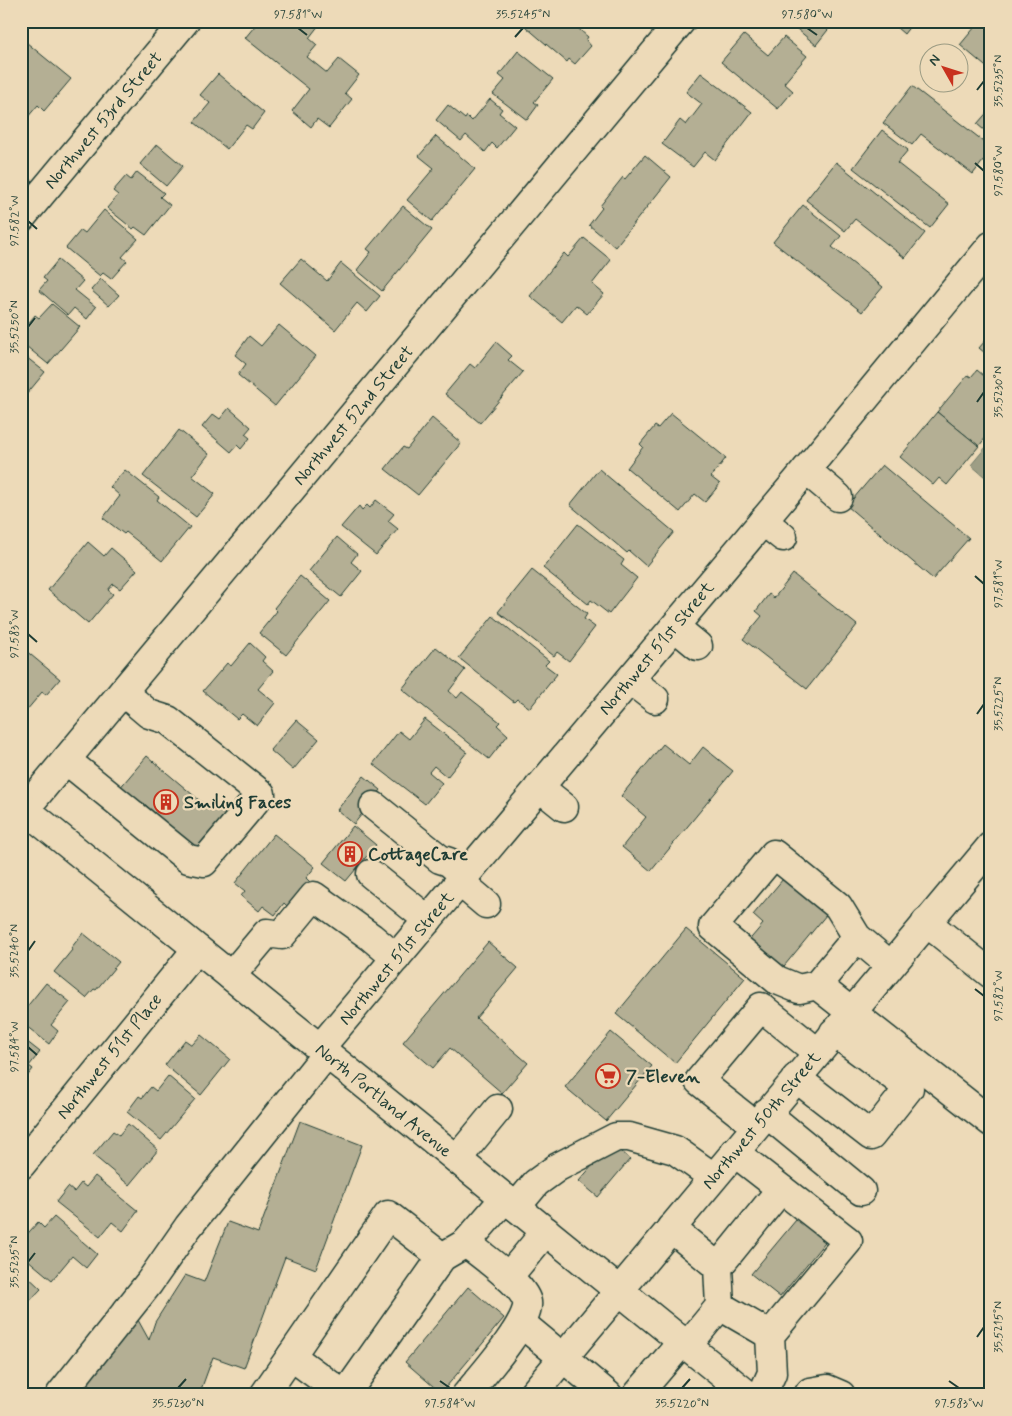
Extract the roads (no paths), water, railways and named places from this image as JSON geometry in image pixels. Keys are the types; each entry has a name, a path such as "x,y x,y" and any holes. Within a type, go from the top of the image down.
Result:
{"street":[{"name":"Northwest 53rd Street","path":"21,218 186,21"},
{"name":"Northwest 52nd Street","path":"23,807 66,760 123,692 681,21"},
{"name":"Northwest 51st Street","path":"60,1395 149,1283 188,1227 396,958 674,627 773,529 806,470 987,260"},
{"path":"806,470 838,498"},
{"path":"674,627 698,646"},
{"path":"630,680 655,699"},
{"path":"66,760 188,859 204,862 261,794 168,720 149,714 123,692"},
{"path":"539,787 564,807"},
{"path":"374,806 440,859 449,862 486,904"},
{"name":"North Portland Avenue","path":"23,807 748,1395"},
{"name":"Northwest 50th Street","path":"532,1395 991,846"},
{"path":"857,937 818,985 799,989 777,980 713,927 774,854 838,906 857,937 890,965"},
{"path":"371,874 428,920"},
{"path":"231,976 267,933 282,934 314,896 371,937 396,958"},
{"path":"926,922 991,974"},
{"name":"Northwest 51st Place","path":"21,1165 197,949"},
{"path":"796,1078 872,1136 909,1088 834,1032 818,985"},
{"path":"861,1191 761,1120 699,1081 761,1006 834,1032 991,1122"},
{"path":"457,1159 498,1109"},
{"path":"291,1356 345,1395 442,1257 466,1243 510,1202 558,1167 616,1136 629,1137 675,1150 713,1177"},
{"path":"734,1152 848,1241 770,1335 772,1373 762,1395"},
{"path":"637,1395 720,1306 718,1267 781,1189"},
{"path":"264,1395 388,1214 442,1257"},
{"path":"671,1228 718,1267"},
{"path":"508,1277 546,1231"},
{"path":"466,1243 508,1277 527,1300 527,1308 521,1323 501,1352 466,1395"},
{"path":"720,1306 770,1335"},
{"path":"521,1323 608,1395"},
{"path":"808,1395 810,1392 827,1388 841,1395"}],"place":[{"name":"Smiling Faces","path":"166,802"},
{"name":"CottageCare","path":"350,854"},
{"name":"7-Eleven","path":"608,1076"}]}
